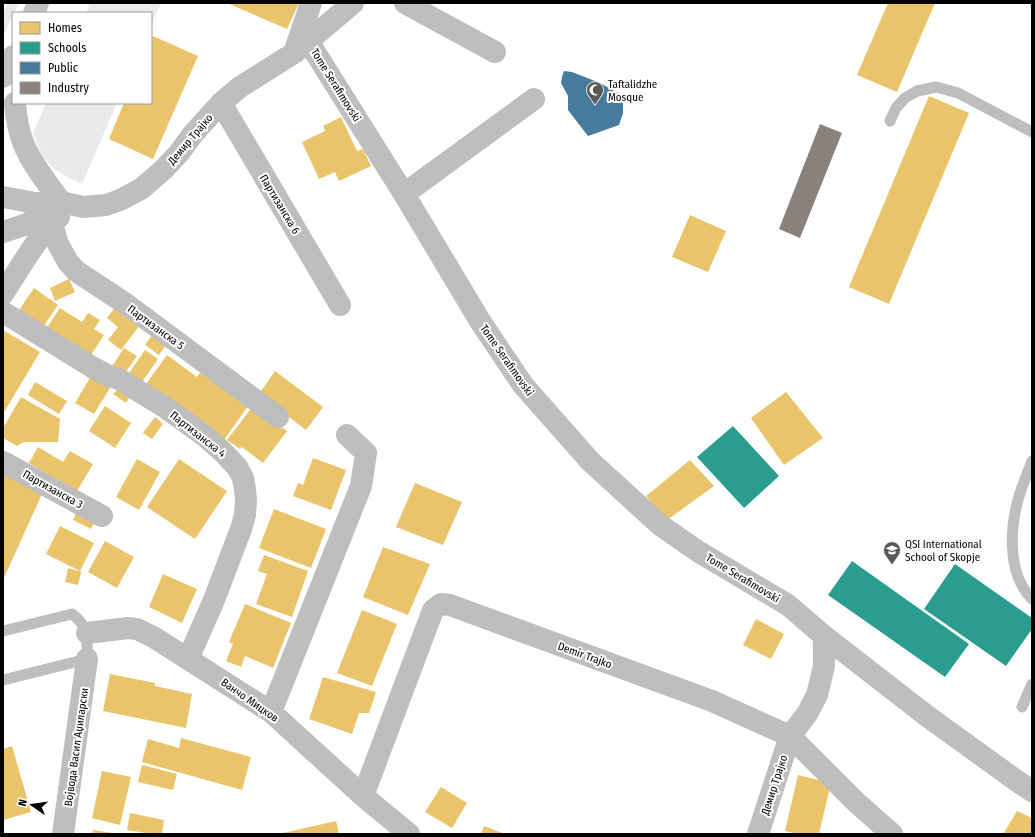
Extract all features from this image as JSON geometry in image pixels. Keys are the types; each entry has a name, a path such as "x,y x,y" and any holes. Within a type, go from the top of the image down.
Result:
{"street":[{"path":"301,47 310,3"},
{"name":"Демир Трајко","path":"3,197 35,203 61,202 83,207 106,205 142,189 163,170 221,103 240,87 301,47 353,3"},
{"path":"405,3 496,52"},
{"name":"Tome Serafimovski","path":"301,47 404,194 480,321 523,385 590,461 660,525 699,552 788,606 927,716 1032,791"},
{"path":"3,77 12,58"},
{"path":"404,194 534,99"},
{"name":"Партизанска 6","path":"221,103 340,305"},
{"path":"3,232 27,224 61,202 33,161 24,144 15,104"},
{"path":"3,294 25,260 52,224 67,210 83,207"},
{"name":"Партизанска 5","path":"52,224 58,244 68,262 76,271 126,304 278,417"},
{"name":"Партизанска 4","path":"3,312 92,367 107,375 119,379 166,408 205,436 237,467 246,489 245,515 214,600 188,659"},
{"path":"271,712 361,486 366,453 347,435"},
{"name":"Партизанска 3","path":"3,462 102,516"},
{"name":"Demir Trajko","path":"363,796 433,610 441,604 450,605 712,701 790,736 892,834"},
{"name":"Ванчо Мицков","path":"87,633 120,628 137,629 155,638 271,712 363,796 408,834"},
{"path":"790,736 807,714 817,696 824,666 824,636"},
{"name":"Војвода Васил Аџиларски","path":"63,834 87,659"},
{"name":"Демир Трајко","path":"758,834 790,736"}],"lane":[{"path":"890,121 896,108 905,98 917,91 936,87 958,93 1032,132"},
{"path":"1032,461 1020,494 1015,514 1013,540 1014,562 1018,576 1022,585 1032,599"},
{"path":"3,680 87,659 87,633 80,620 72,614 4,629"},
{"path":"1022,707 1032,684"}],"shaded area":[{"path":"8,3 19,3 15,12 12,12 12,17 3,36 3,13"},
{"path":"90,3 161,3 152,23 152,12 86,12"},
{"path":"46,104 117,104 82,184 64,175 50,165 41,152 33,133"}],"building: Homes":[{"path":"227,3 299,3 287,29"},
{"path":"888,3 935,3 897,92 857,75"},
{"path":"153,36 198,56 153,159 109,139 124,104 152,104"},
{"path":"929,96 969,113 889,304 849,287"},
{"path":"341,117 357,151 363,149 371,166 339,181 335,172 319,179 302,142 325,131 323,126"},
{"path":"690,215 726,231 708,272 672,257"},
{"path":"69,279 75,292 55,301 50,288"},
{"path":"34,288 58,305 41,330 17,313"},
{"path":"116,306 140,325 121,350 108,340 118,327 107,318"},
{"path":"60,308 82,322 88,313 100,320 94,329 104,335 87,361 44,332"},
{"path":"3,330 40,352 3,414"},
{"path":"153,333 167,343 159,355 145,345"},
{"path":"124,348 137,356 123,376 111,368"},
{"path":"145,350 158,359 140,385 127,376"},
{"path":"167,355 197,377 203,368 251,402 224,440 146,384"},
{"path":"275,371 323,407 306,430 259,394"},
{"path":"91,376 110,388 94,414 75,403"},
{"path":"35,382 67,401 59,414 28,395"},
{"path":"123,385 133,391 126,403 113,394"},
{"path":"786,392 823,438 784,465 751,418"},
{"path":"21,397 60,419 58,442 24,442 17,446 3,438 3,428"},
{"path":"105,406 131,423 115,448 89,431"},
{"path":"253,406 287,431 263,463 242,447 240,449 227,440"},
{"path":"155,417 163,424 152,439 143,433"},
{"path":"38,447 63,462 70,451 93,464 77,491 29,463"},
{"path":"313,458 346,470 331,510 293,496 298,483 303,485"},
{"path":"137,459 160,472 139,510 116,497"},
{"path":"179,459 227,491 195,539 147,507"},
{"path":"690,460 714,486 667,520 646,496"},
{"path":"3,472 42,494 3,580"},
{"path":"415,483 462,502 443,545 396,527"},
{"path":"78,508 97,517 91,529 73,520"},
{"path":"274,509 326,529 311,568 259,548"},
{"path":"60,526 94,543 80,571 46,554"},
{"path":"105,541 134,557 117,588 88,572"},
{"path":"383,547 430,564 408,615 363,597"},
{"path":"264,555 308,571 292,617 256,604 267,574 258,571"},
{"path":"68,568 83,572 81,572 78,585 65,582"},
{"path":"163,574 197,589 182,623 149,607"},
{"path":"245,604 291,623 273,668 245,656 241,667 226,661 233,644 229,642"},
{"path":"362,610 397,624 372,686 337,673"},
{"path":"756,619 784,634 771,659 743,645"},
{"path":"110,674 155,683 155,686 192,694 186,728 103,711"},
{"path":"323,677 376,692 369,713 359,713 352,734 309,719"},
{"path":"181,738 251,757 242,790 142,762 148,739 179,748"},
{"path":"12,746 31,812 3,820 3,749"},
{"path":"142,765 177,774 173,790 138,782"},
{"path":"102,771 131,777 120,825 92,818"},
{"path":"798,775 831,783 819,834 798,834 785,831"},
{"path":"441,787 467,803 452,828 425,812"},
{"path":"1017,811 1032,818 1032,834 1003,834"},
{"path":"130,813 164,820 162,834 127,830"},
{"path":"336,821 339,834 283,834 283,833"},
{"path":"484,826 505,834 481,834"},
{"path":"93,830 113,833 113,834 92,834"}],"building: Schools":[{"path":"733,426 779,476 744,508 697,457"},
{"path":"852,561 969,644 945,677 828,595"},
{"path":"955,564 1032,618 1032,629 1006,666 924,609"}],"building: Public":[{"name":"Taftalidzhe Mosque","path":"564,71 572,72 600,83 623,96 623,113 619,125 588,136 568,110 568,96 561,83"}],"building: Industry":[{"path":"820,124 842,133 800,238 779,229"}],"place":[{"name":"Taftalidzhe Mosque","path":"595,105"},
{"name":"QSI International School of Skopje","path":"892,565"}]}
